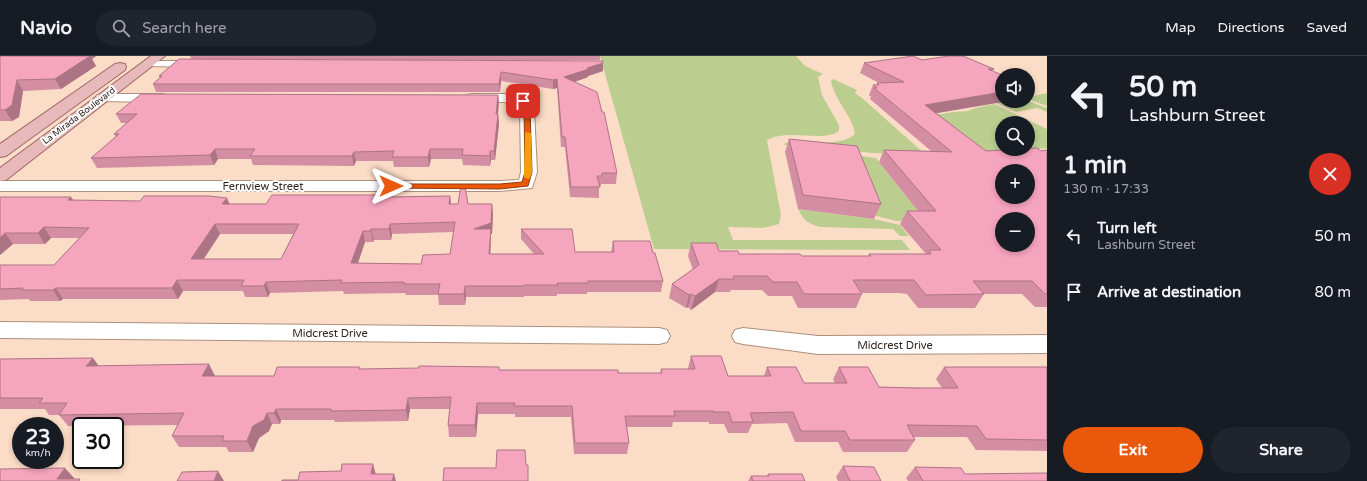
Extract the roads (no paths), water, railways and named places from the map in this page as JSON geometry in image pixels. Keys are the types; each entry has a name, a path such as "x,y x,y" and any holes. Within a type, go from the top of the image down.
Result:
{"main road":[{"name":"La Mirada Boulevard","path":"0,152 129,60"},
{"name":"La Mirada Boulevard","path":"0,176 154,60"}],"street":[{"path":"154,60 211,64"},
{"path":"102,98 173,98"},
{"name":"Fernview Street","path":"0,186 500,186 526,184 529,172 527,109 523,101 503,98 456,98"},
{"name":"Midcrest Drive","path":"0,330 660,336"},
{"name":"Midcrest Drive","path":"743,336 818,345 1047,344"}]}
